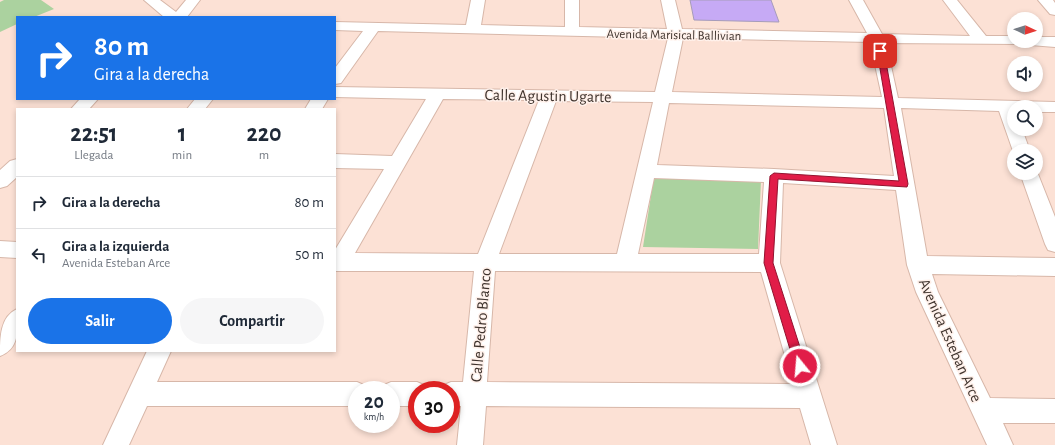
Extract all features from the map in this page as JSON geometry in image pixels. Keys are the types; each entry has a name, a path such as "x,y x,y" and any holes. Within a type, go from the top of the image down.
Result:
{"street":[{"path":"151,0 170,15 175,16"},
{"path":"181,16 193,0"},
{"path":"473,29 478,0"},
{"path":"572,0 572,32"},
{"path":"626,262 676,34 668,0"},
{"name":"Avenida Esteban Arce","path":"856,0 877,38 891,102 918,264 927,292 1000,445"},
{"path":"950,0 981,40"},
{"path":"1045,0 1055,10"},
{"name":"Avenida Marisical Ballivian","path":"336,26 1007,41"},
{"path":"336,78 374,27"},
{"path":"1043,42 1055,42"},
{"name":"Calle Agustin Ugarte","path":"336,92 662,97 1055,107"},
{"path":"337,262 438,93"},
{"name":"Calle Pedro Blanco","path":"470,445 462,394 485,264 550,96"},
{"path":"80,108 89,100"},
{"path":"197,108 204,100"},
{"path":"313,108 319,100"},
{"path":"1005,105 1019,144"},
{"path":"336,161 396,163"},
{"path":"0,181 16,167"},
{"path":"645,171 774,176 904,184"},
{"path":"774,176 769,263 824,445"},
{"path":"1032,180 1055,244"},
{"path":"0,249 16,250"},
{"path":"337,262 485,264 626,262 769,263"},
{"path":"918,264 1055,268"},
{"path":"0,345 16,321"},
{"path":"116,445 159,352"},
{"path":"140,394 348,394"},
{"path":"462,394 810,396"},
{"path":"983,410 1055,411"}],"green space":[{"path":"4,0 41,0 54,9 36,16 16,16 16,24 0,32 0,2"},
{"path":"654,176 761,180 758,249 643,247"}],"building":[{"path":"690,0 771,0 779,22 694,20"}],"route":[{"path":"800,366 769,263 774,176 904,184 891,102 880,51"}]}
